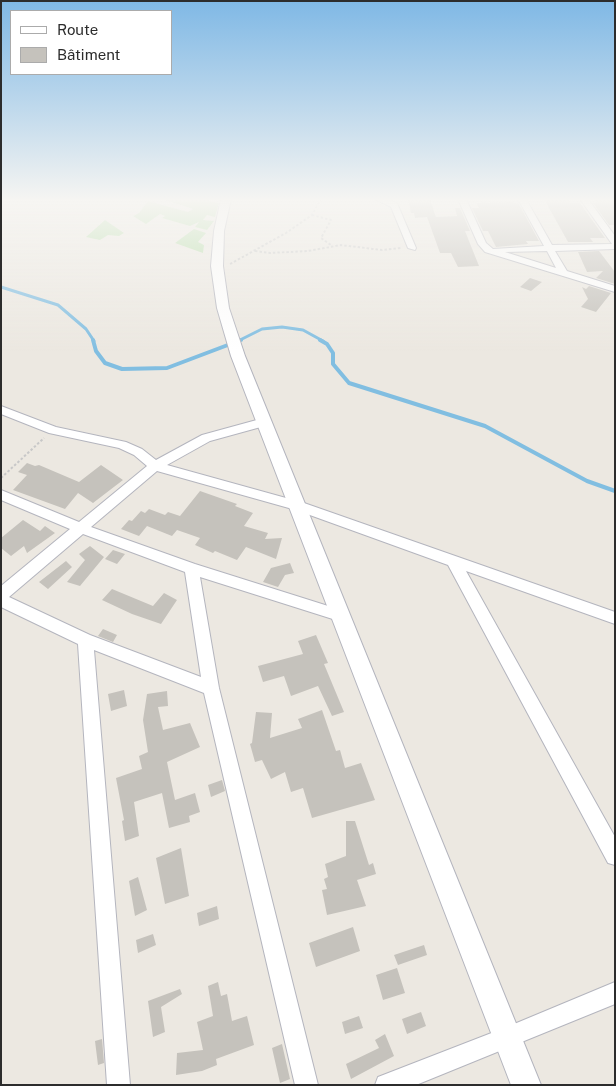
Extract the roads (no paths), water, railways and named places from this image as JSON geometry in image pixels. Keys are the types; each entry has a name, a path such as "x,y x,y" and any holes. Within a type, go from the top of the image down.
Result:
{"street":[{"path":"218,250 217,266 222,303 238,356 299,506 339,615 526,1085"},
{"path":"488,250 498,250"},
{"path":"488,250 615,290"},
{"path":"551,250 564,274"},
{"path":"1,410 53,430 122,445 138,452 155,466 299,506 609,616 615,630"},
{"path":"1,595 155,466 206,438 264,422"},
{"path":"1,495 80,528 192,569 339,615"},
{"path":"454,562 615,856"},
{"path":"192,569 211,688 307,1085"},
{"path":"1,600 85,640 211,688"},
{"path":"85,640 119,1085"},
{"path":"386,1085 508,1038 615,993"}],"waterway":[{"path":"1,287 58,305 86,329 94,341"},
{"path":"238,341 262,329 282,327 303,330 323,341"},
{"path":"93,340 96,351 105,363 122,369 167,368 241,340"},
{"path":"320,340 327,344 333,353 333,364 349,383 485,426 587,481 615,491"}]}
